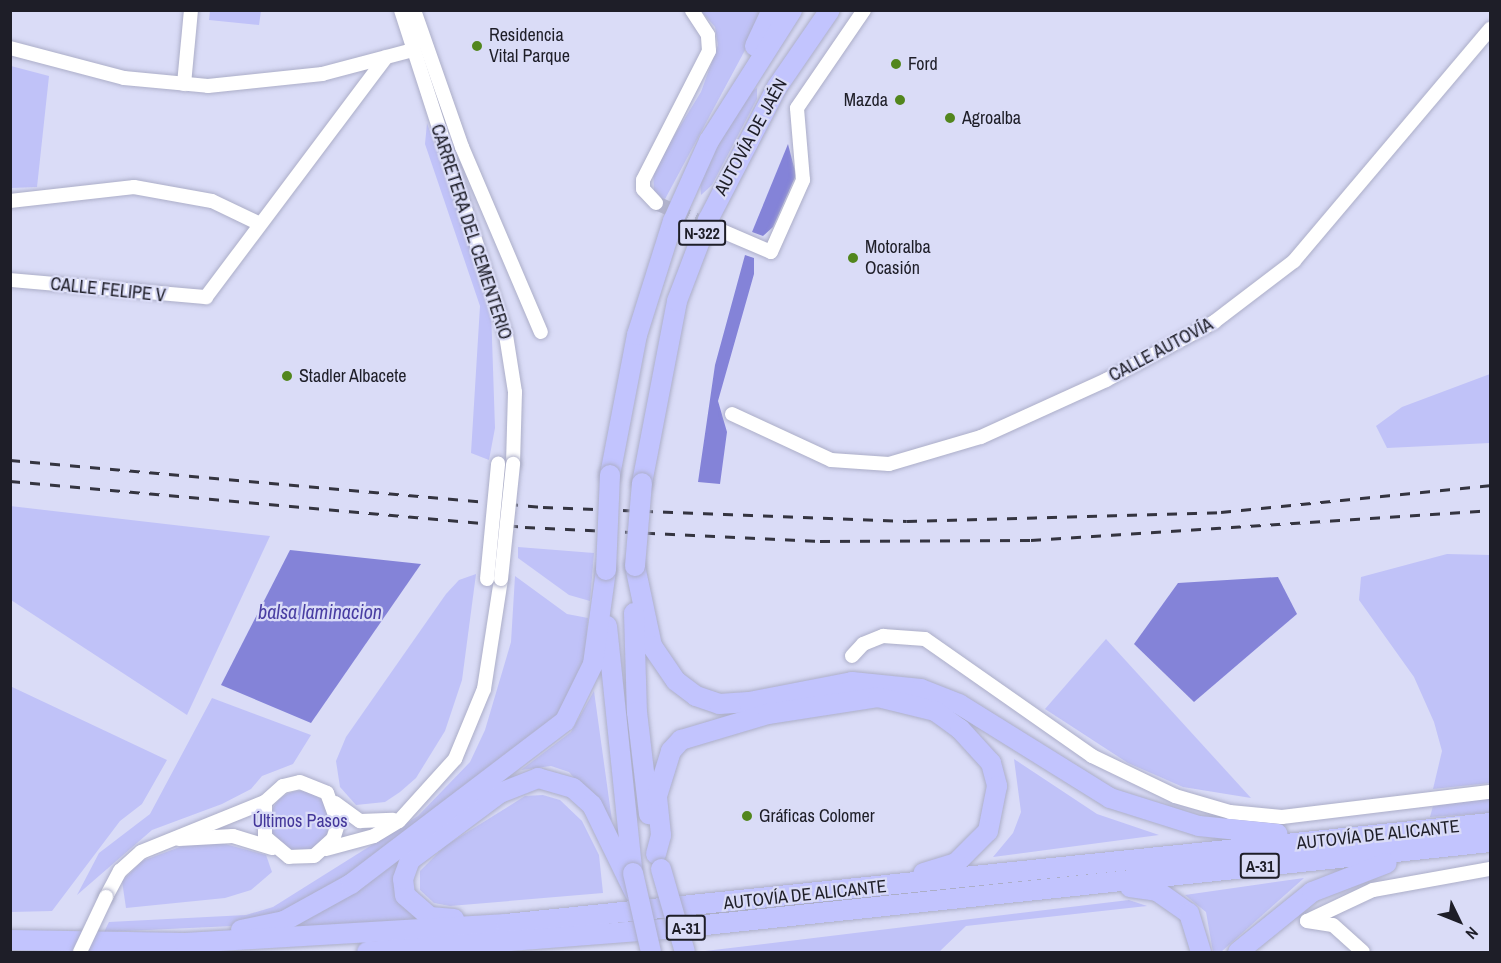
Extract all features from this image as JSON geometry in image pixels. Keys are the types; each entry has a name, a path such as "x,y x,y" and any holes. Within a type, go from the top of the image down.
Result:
{"highway":[{"path":"709,141 772,10"},
{"name":"AUTOVÍA DE JAÉN","path":"606,570 610,475 637,335 653,272 709,141 792,10"},
{"name":"AUTOVÍA DE JAÉN","path":"635,566 642,483 677,301 708,220 761,115 830,10"},
{"path":"635,566 652,646 676,681 696,696 719,704 855,691 894,692 959,704 1066,774 1156,815 1254,834 1336,839"},
{"name":"N-322","path":"635,566 637,712 659,862 686,952"},
{"path":"185,943 284,921 318,905 540,743 575,707 588,679 606,570"},
{"name":"N-322","path":"606,570 612,700 636,895 651,952"},
{"path":"659,862 661,835 657,796 671,751 681,740 716,726 855,691"},
{"path":"840,891 956,863 975,850 995,811 997,786 980,747 935,711 894,692"},
{"path":"506,924 483,917 430,917 405,895 403,879 410,860 425,848 500,793 528,780 553,779 592,805 636,895"},
{"name":"AUTOVÍA DE ALICANTE","path":"10,940 185,943 506,924 1491,823"},
{"name":"AUTOVÍA DE ALICANTE","path":"367,952 668,929 1491,842"},
{"path":"1238,952 1293,905 1334,880 1444,846"},
{"path":"1077,885 1157,891 1189,914 1201,952"}],"street":[{"path":"184,84 191,10"},
{"name":"CARRETERA DEL CEMENTERIO","path":"401,10 506,335 515,392 513,464 494,579"},
{"path":"414,10 462,147 541,332"},
{"path":"656,203 643,189 643,180 709,51 708,35 692,10"},
{"path":"722,231 771,252 803,180 796,108 864,10"},
{"name":"CALLE AUTOVÍA","path":"732,414 831,460 889,464 981,437 1106,380 1214,322 1294,261 1491,29"},
{"path":"10,48 93,71 184,84 256,83 413,50"},
{"path":"10,201 134,187 212,201 260,224 386,57"},
{"name":"CALLE FELIPE V","path":"10,280 206,297 260,224"},
{"path":"165,840 233,836 305,858 326,849 374,836 401,820 436,787 470,729 484,689 494,579 498,464"},
{"path":"852,656 863,644 883,636 925,639 1092,756 1156,788 1230,812 1282,817 1491,792"},
{"path":"80,952 106,897 132,859 165,840 265,802 283,786 300,782 315,784 334,803 375,824 401,820"},
{"path":"265,802 262,819 274,849"},
{"path":"326,849 338,824 334,803"},
{"path":"1363,952 1333,925 1307,921 1373,890 1491,870"}],"green space":[{"path":"210,11 261,11 259,25 209,20"},
{"path":"701,11 766,11 664,201 654,191 653,170 701,92 718,45 715,27"},
{"path":"11,66 49,76 37,187 11,188"},
{"path":"757,88 757,99 712,185 701,195 700,178 743,97"},
{"path":"427,123 491,309 495,428 489,460 471,453 480,306 425,144"},
{"path":"1490,374 1490,443 1387,448 1376,426 1402,407"},
{"path":"10,506 270,536 187,715 11,600"},
{"path":"518,547 594,553 590,601 569,595 518,558"},
{"path":"1447,554 1490,555 1490,783 1433,789 1442,751 1434,722 1414,677 1359,600 1361,577"},
{"path":"476,574 462,680 445,731 416,778 400,792 385,802 356,805 340,787 336,761 346,737 446,594 459,580"},
{"path":"515,576 567,614 588,618 585,658 563,708 531,743 312,902 232,926 104,932 109,922 246,915 273,907 418,816 470,762 485,730 511,642"},
{"path":"1106,639 1251,798 1183,787 1128,763 1045,709"},
{"path":"10,686 167,760 142,804 120,821 52,911 11,912"},
{"path":"594,691 612,821 569,772 551,766 521,770 571,732"},
{"path":"212,698 311,735 293,764 262,776 251,789 222,804 152,830 77,895 99,853 150,814"},
{"path":"1014,759 1097,814 1159,835 993,857 1013,833 1021,812"},
{"name":"Últimos Pasos","path":"300,791 317,796 325,804 330,821 325,838 317,846 300,851 283,846 275,838 270,821 275,804 283,796"},
{"path":"543,795 560,800 582,821 599,855 603,893 450,906 434,903 420,890 420,871 445,846 525,796"},
{"path":"1490,798 1490,813 1430,817 1433,806"},
{"path":"221,843 266,855 272,872 251,890 225,898 126,908 122,881 142,861 188,844"},
{"path":"403,857 397,896 419,922 289,927"},
{"path":"1304,878 1221,952 1213,952 1206,912 1185,895"},
{"path":"1129,900 1147,906 966,926 939,952 705,951"}],"water":[{"path":"788,144 796,175 773,227 763,236 752,232"},
{"path":"745,255 754,258 754,274 718,401 727,432 720,484 698,482 715,365"},
{"name":"balsa laminacion","path":"290,550 421,564 311,723 221,685"},
{"path":"1278,577 1297,614 1194,702 1134,644 1178,583"}],"tunnel":[{"path":"656,203 712,227"}],"railway":[{"path":"10,460 543,507 907,521 1221,512 1490,485"},
{"path":"10,481 525,527 820,541 1031,540 1490,510"}],"place":[{"name":"Residencia Vital Parque","path":"477,46"},
{"name":"Ford","path":"896,64"},
{"name":"Mazda","path":"900,100"},
{"name":"Agroalba","path":"950,118"},
{"name":"Motoralba Ocasión","path":"853,258"},
{"name":"Stadler Albacete","path":"287,376"},
{"name":"Gráficas Colomer","path":"747,816"}]}
